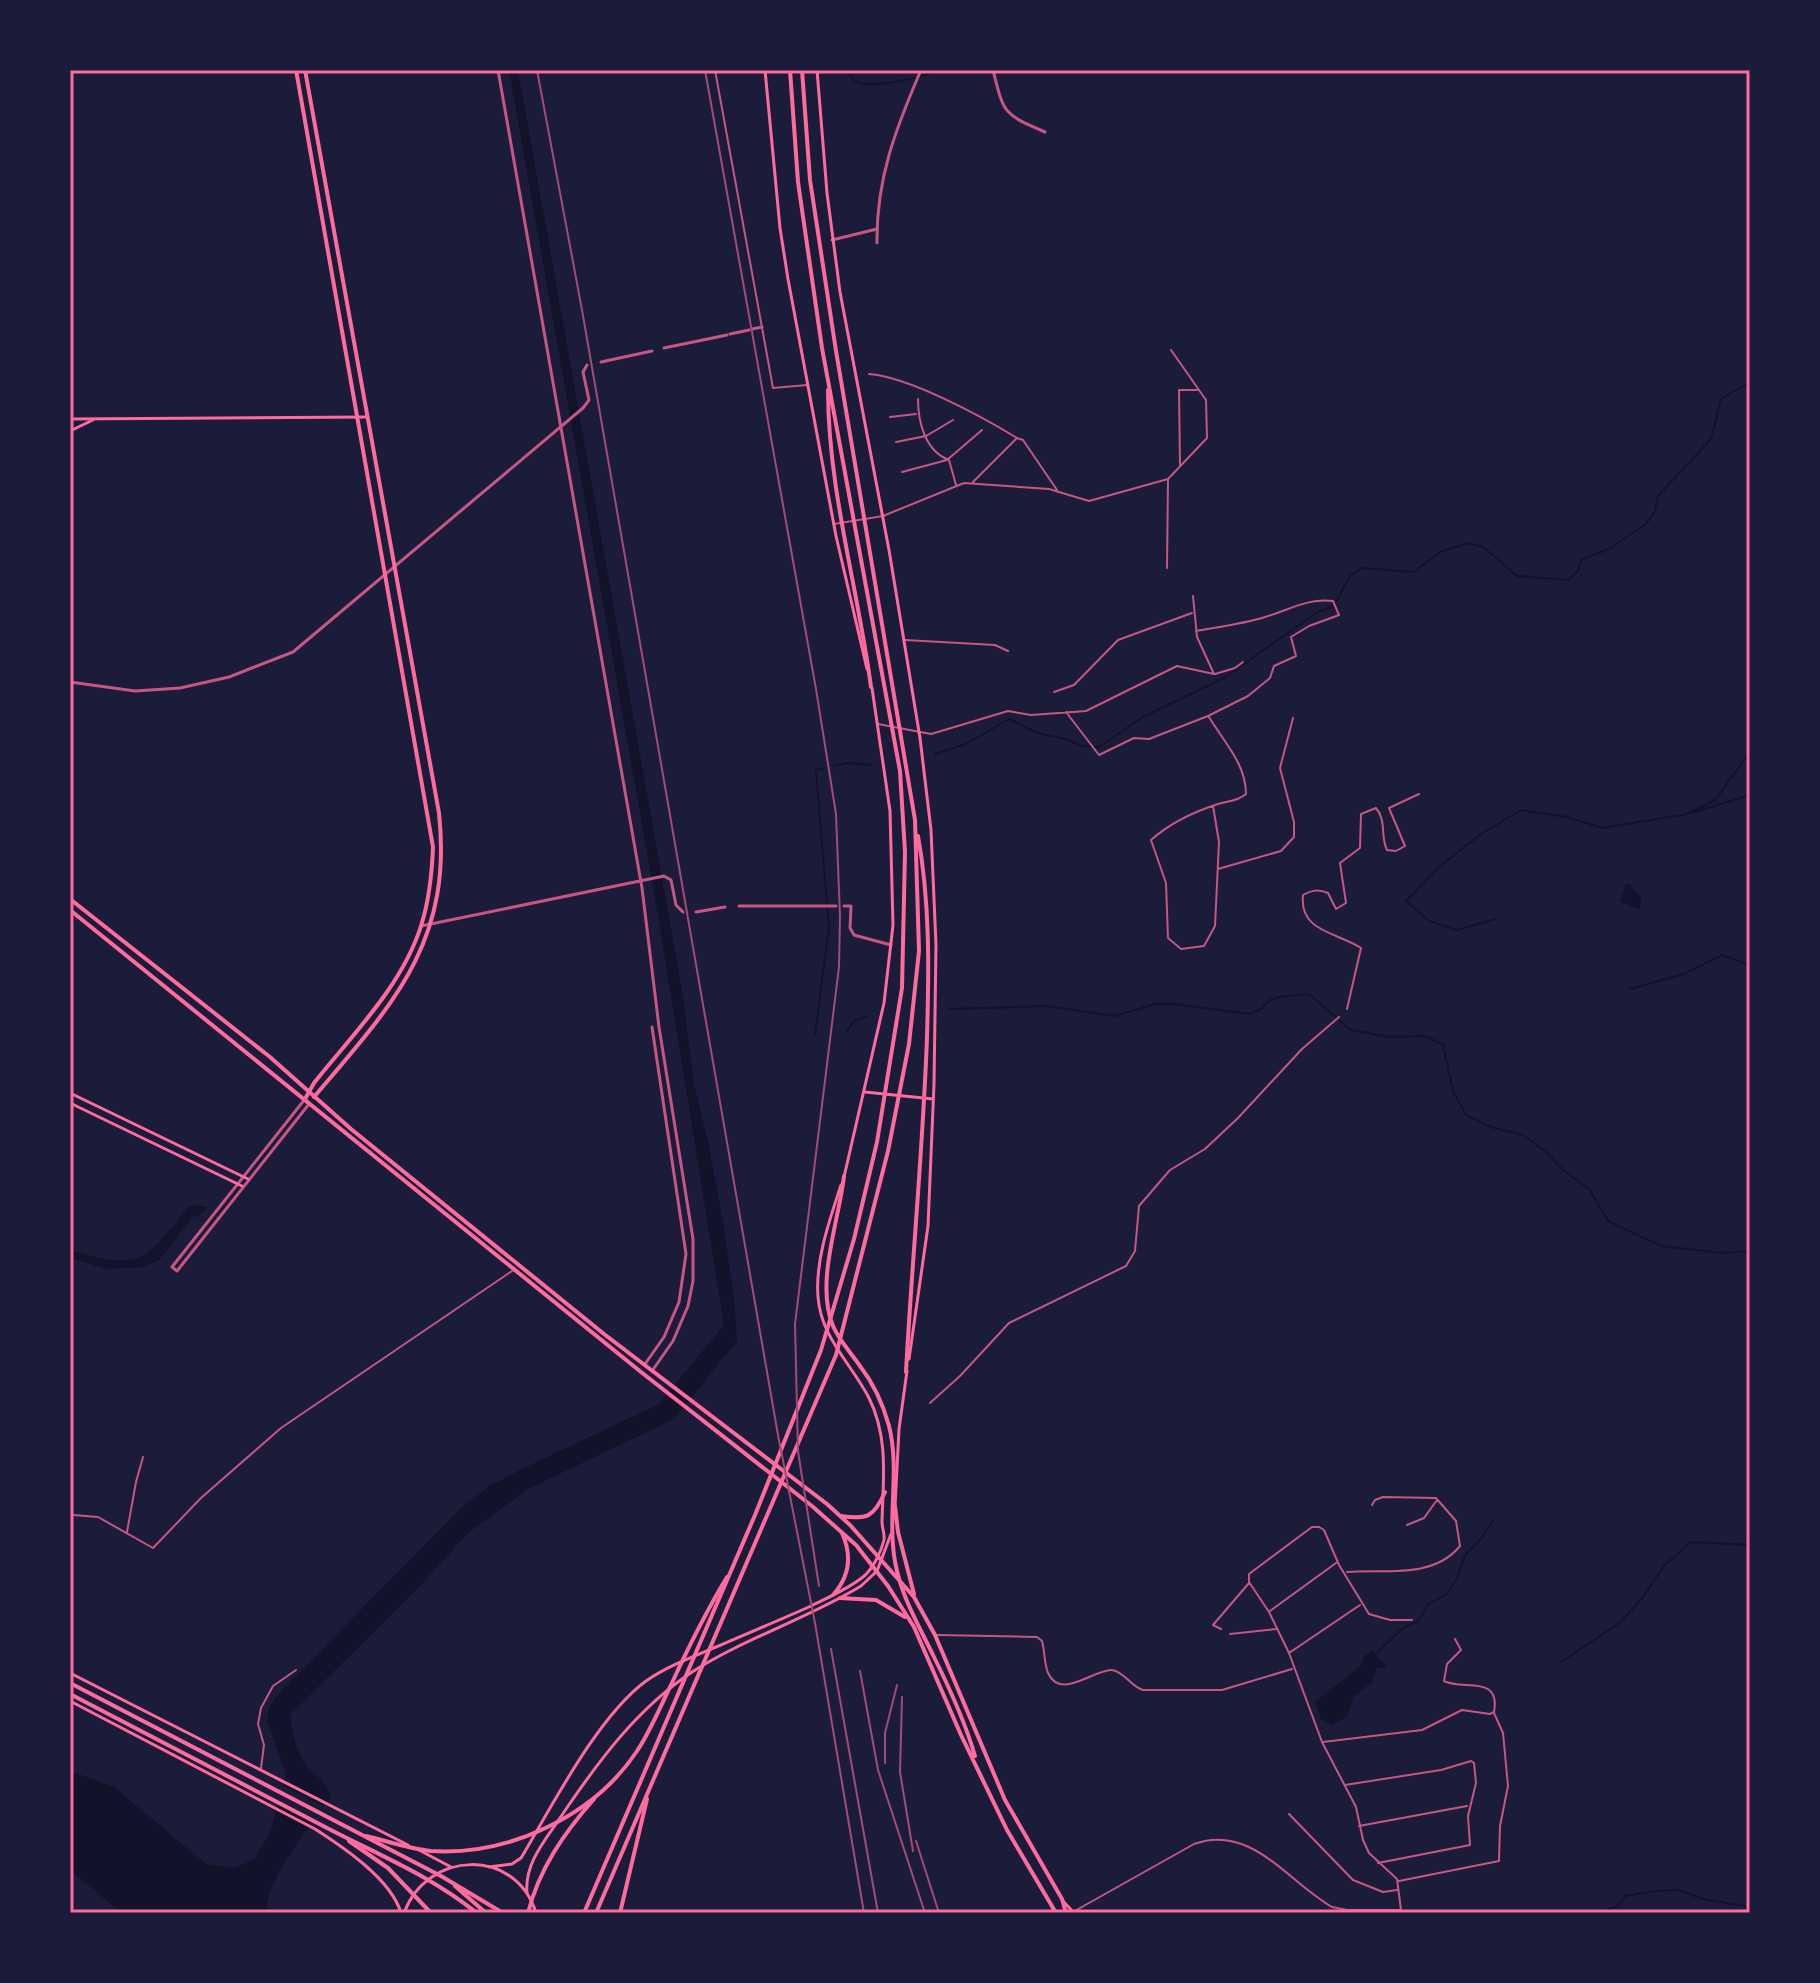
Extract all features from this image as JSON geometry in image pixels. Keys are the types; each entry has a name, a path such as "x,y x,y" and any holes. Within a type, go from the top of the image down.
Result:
{"main road":[{"path":"296,70 432,838 432,869 421,926 412,949 387,991 309,1093 307,1101"},
{"path":"305,70 439,813 441,876 431,924 418,959 394,999 314,1097 307,1101"},
{"path":"765,70 782,243 833,524 871,687"},
{"path":"584,1913 755,1515 821,1350 854,1239 877,1142 902,988 905,852 900,771 828,379 798,182 790,70"},
{"path":"802,70 812,196 926,879 929,967 922,1166 906,1372"},
{"path":"536,1913 527,1893 526,1872 608,1750 641,1713 690,1673 719,1656 861,1586 877,1571 890,1542 899,1429 928,1226 936,999 934,888 931,830 919,732 832,240 817,70"},
{"path":"489,1867 505,1865 521,1858 596,1738 621,1704 645,1682 671,1666 833,1595 862,1578 878,1555 884,1536 884,1449 875,1412 833,1343 820,1312 818,1295 821,1262 884,1003 891,945 893,856 878,724 831,452 828,379"},
{"path":"70,418 367,417"},
{"path":"70,431 96,419"},
{"path":"596,1913 836,1355 888,1151 909,1044 919,951 915,820"},
{"path":"70,899 270,1057 309,1093 644,1365 840,1516 914,1597 935,1635 1005,1800 1070,1912"},
{"path":"70,910 841,1531 877,1571 914,1627 961,1735 1013,1842 1054,1913"},
{"path":"864,1092 933,1099"},
{"path":"70,1093 246,1178"},
{"path":"70,1103 240,1185"},
{"path":"844,1176 841,1208 828,1264 828,1310 839,1337 877,1392 884,1410 893,1448 893,1554 904,1595 967,1731 976,1762"},
{"path":"840,1516 862,1518 871,1514 885,1492"},
{"path":"895,1506 914,1597"},
{"path":"833,1595 842,1583 848,1565 848,1546 841,1531"},
{"path":"528,1913 559,1842 635,1754 650,1730 727,1575"},
{"path":"840,1598 876,1600 899,1611 914,1627"},
{"path":"70,1673 451,1867"},
{"path":"70,1683 366,1836 503,1913"},
{"path":"70,1694 439,1884 477,1913"},
{"path":"70,1701 315,1829 348,1852 382,1883 395,1898 402,1913"},
{"path":"620,1913 654,1776"},
{"path":"366,1836 429,1851 500,1845 535,1833 565,1817 606,1785"},
{"path":"337,1833 388,1868 431,1913"},
{"path":"402,1913 419,1886 434,1874 463,1864 503,1872 527,1893"},
{"path":"441,1876 486,1913"}],"street":[{"path":"498,70 641,882 659,1027 694,1253 693,1281 683,1320 652,1371"},
{"path":"715,70 773,388 807,385"},
{"path":"993,70 1004,110 1013,118 1045,132"},
{"path":"877,243 884,169 920,72"},
{"path":"832,240 877,229"},
{"path":"664,348 762,327"},
{"path":"833,524 883,516 964,483 1058,492 1089,501 1168,479 1207,438 1206,400 1171,350"},
{"path":"601,362 652,351"},
{"path":"70,682 135,691 201,684 254,668 302,646 583,408 589,400 583,372 587,365"},
{"path":"869,374 887,375 984,418 1023,440 1058,492"},
{"path":"1180,466 1179,390 1199,390"},
{"path":"918,399 918,423 938,456 947,460 956,486"},
{"path":"890,417 918,413"},
{"path":"896,442 926,436 953,420"},
{"path":"902,472 947,460 982,430"},
{"path":"972,483 1017,438"},
{"path":"1167,568 1168,479"},
{"path":"1193,596 1196,631 1214,674"},
{"path":"1066,712 1099,755 1134,738 1149,739 1208,716 1248,696 1270,678 1274,666 1296,656 1291,637 1309,626 1339,615 1333,601 1318,600 1297,604 1255,620 1196,631"},
{"path":"1054,692 1074,685 1118,640 1193,613"},
{"path":"904,640 995,645 1008,651"},
{"path":"878,724 931,734 1008,711 1031,715 1086,711 1177,666 1214,674 1235,668 1243,662"},
{"path":"1208,716 1240,764 1246,779 1246,794 1240,799 1213,806 1167,826 1151,840 1166,883 1168,938 1181,949 1204,946 1215,926 1219,842 1213,806"},
{"path":"1217,869 1281,851 1294,837 1294,822 1280,768 1293,718"},
{"path":"1347,1009 1361,948 1314,927 1302,902 1303,895 1312,890 1321,890 1328,893 1336,909 1346,903 1340,863 1360,848 1361,814 1376,808 1383,816 1387,850 1396,851 1405,846 1389,808 1419,794"},
{"path":"421,926 664,876 671,880 676,905 683,912"},
{"path":"739,906 836,906"},
{"path":"844,906 851,906 850,928 854,935 891,945"},
{"path":"696,912 725,907"},
{"path":"930,1403 1009,1323 1126,1266 1135,1251 1139,1206 1170,1170 1205,1149 1302,1049 1339,1017"},
{"path":"644,1365 664,1337 673,1317 681,1291 686,1254 652,1027"},
{"path":"240,1185 177,1271 172,1267 307,1101"},
{"path":"73,1515 98,1517 153,1548 201,1498 281,1428 514,1270"},
{"path":"127,1533 143,1457"},
{"path":"1346,1572 1418,1569 1442,1563 1460,1546 1456,1521 1437,1499 1383,1497 1372,1505"},
{"path":"1407,1525 1424,1518 1437,1499"},
{"path":"1070,1912 1194,1844 1216,1838 1249,1846 1326,1903 1340,1909 1401,1910 1398,1882 1369,1853 1358,1826 1356,1807 1322,1742 1289,1653 1269,1612 1249,1582 1249,1574 1312,1527 1319,1527 1324,1530 1338,1562 1369,1614 1390,1620 1412,1620"},
{"path":"1269,1612 1338,1562"},
{"path":"1221,1629 1213,1625 1249,1582"},
{"path":"1289,1653 1361,1604"},
{"path":"1230,1634 1277,1629"},
{"path":"935,1635 1037,1637 1042,1641 1050,1677 1066,1684 1101,1671 1113,1670 1143,1690 1208,1692 1293,1669"},
{"path":"1398,1882 1499,1861 1500,1826 1508,1786 1503,1733 1494,1712 1495,1700 1491,1692 1484,1687 1451,1685 1444,1681 1447,1664 1461,1650 1455,1639"},
{"path":"260,1769 264,1745 258,1724 261,1708 273,1686 296,1670"},
{"path":"1322,1742 1422,1730 1462,1710 1494,1712"},
{"path":"1344,1785 1441,1770 1471,1761 1474,1763 1476,1776 1469,1806 1470,1845 1378,1863"},
{"path":"1358,1826 1469,1806"},
{"path":"1289,1814 1353,1880 1383,1892 1399,1889"}],"shaded area":[{"path":"509,70 518,70 683,996 694,1085 724,1228 737,1341 674,1419 528,1489 468,1533 420,1586 290,1715 300,1755 325,1784 331,1796 280,1870 272,1886 267,1913 123,1913 70,1872 70,1771 114,1787 206,1864 235,1868 255,1859 271,1830 286,1774 267,1721 269,1708 280,1692 460,1509 488,1487 520,1470 659,1404 724,1325 658,915"},
{"path":"1626,884 1630,884 1642,899 1639,909 1620,902"},
{"path":"189,1206 207,1207 199,1217 194,1215 159,1260 144,1267 107,1269 70,1258 70,1250 113,1260 140,1257 162,1239"},
{"path":"1372,1651 1387,1667 1377,1668 1372,1682 1353,1697 1347,1717 1331,1725 1321,1719 1315,1702 1360,1666 1365,1655"}],"pier":[{"path":"279,1784 328,1808 317,1825 274,1802"}],"waterway":[{"path":"846,70 855,81 867,84 909,79 935,70"},
{"path":"935,754 966,744 1009,719 1037,733 1082,746 1099,747 1143,717 1224,678 1316,613 1334,606 1349,577 1361,568 1414,572 1440,552 1469,543 1483,547 1517,576 1568,580 1578,571 1581,560 1611,548 1646,524 1655,511 1658,496 1711,439 1721,399 1750,382"},
{"path":"1496,919 1457,930 1429,921 1406,901 1440,866 1481,834 1521,810 1567,817 1602,828 1687,814 1715,800 1750,752"},
{"path":"832,766 847,763 871,765"},
{"path":"815,1034 829,928 816,770 825,768"},
{"path":"1694,812 1750,795"},
{"path":"1630,989 1684,974 1722,955 1750,965"},
{"path":"948,1009 1047,1006 1114,1016 1156,1004 1175,1004 1249,1014 1261,1009 1270,1000 1309,994 1351,1030 1390,1037 1425,1036 1443,1045 1453,1091 1466,1115 1491,1127 1523,1135 1545,1151 1563,1170 1589,1189 1608,1221 1661,1246 1722,1253 1750,1251"},
{"path":"847,1031 854,1021 867,1016"},
{"path":"1376,1654 1404,1627 1419,1621 1428,1604 1447,1594 1465,1555 1482,1538 1493,1520"},
{"path":"1561,1662 1619,1623 1640,1601 1663,1567 1691,1542 1750,1545"},
{"path":"1598,1913 1618,1906 1625,1896 1679,1890 1703,1899 1750,1907"}],"railway":[{"path":"537,70 582,310 778,1435 815,1623 864,1913"},
{"path":"705,70 836,814 839,967 795,1324 798,1451 819,1586"},
{"path":"831,1649 878,1913"},
{"path":"860,1671 878,1770 925,1913"},
{"path":"885,1763 885,1733 897,1685"},
{"path":"902,1697 900,1772 913,1851"},
{"path":"916,1841 939,1913"}]}
